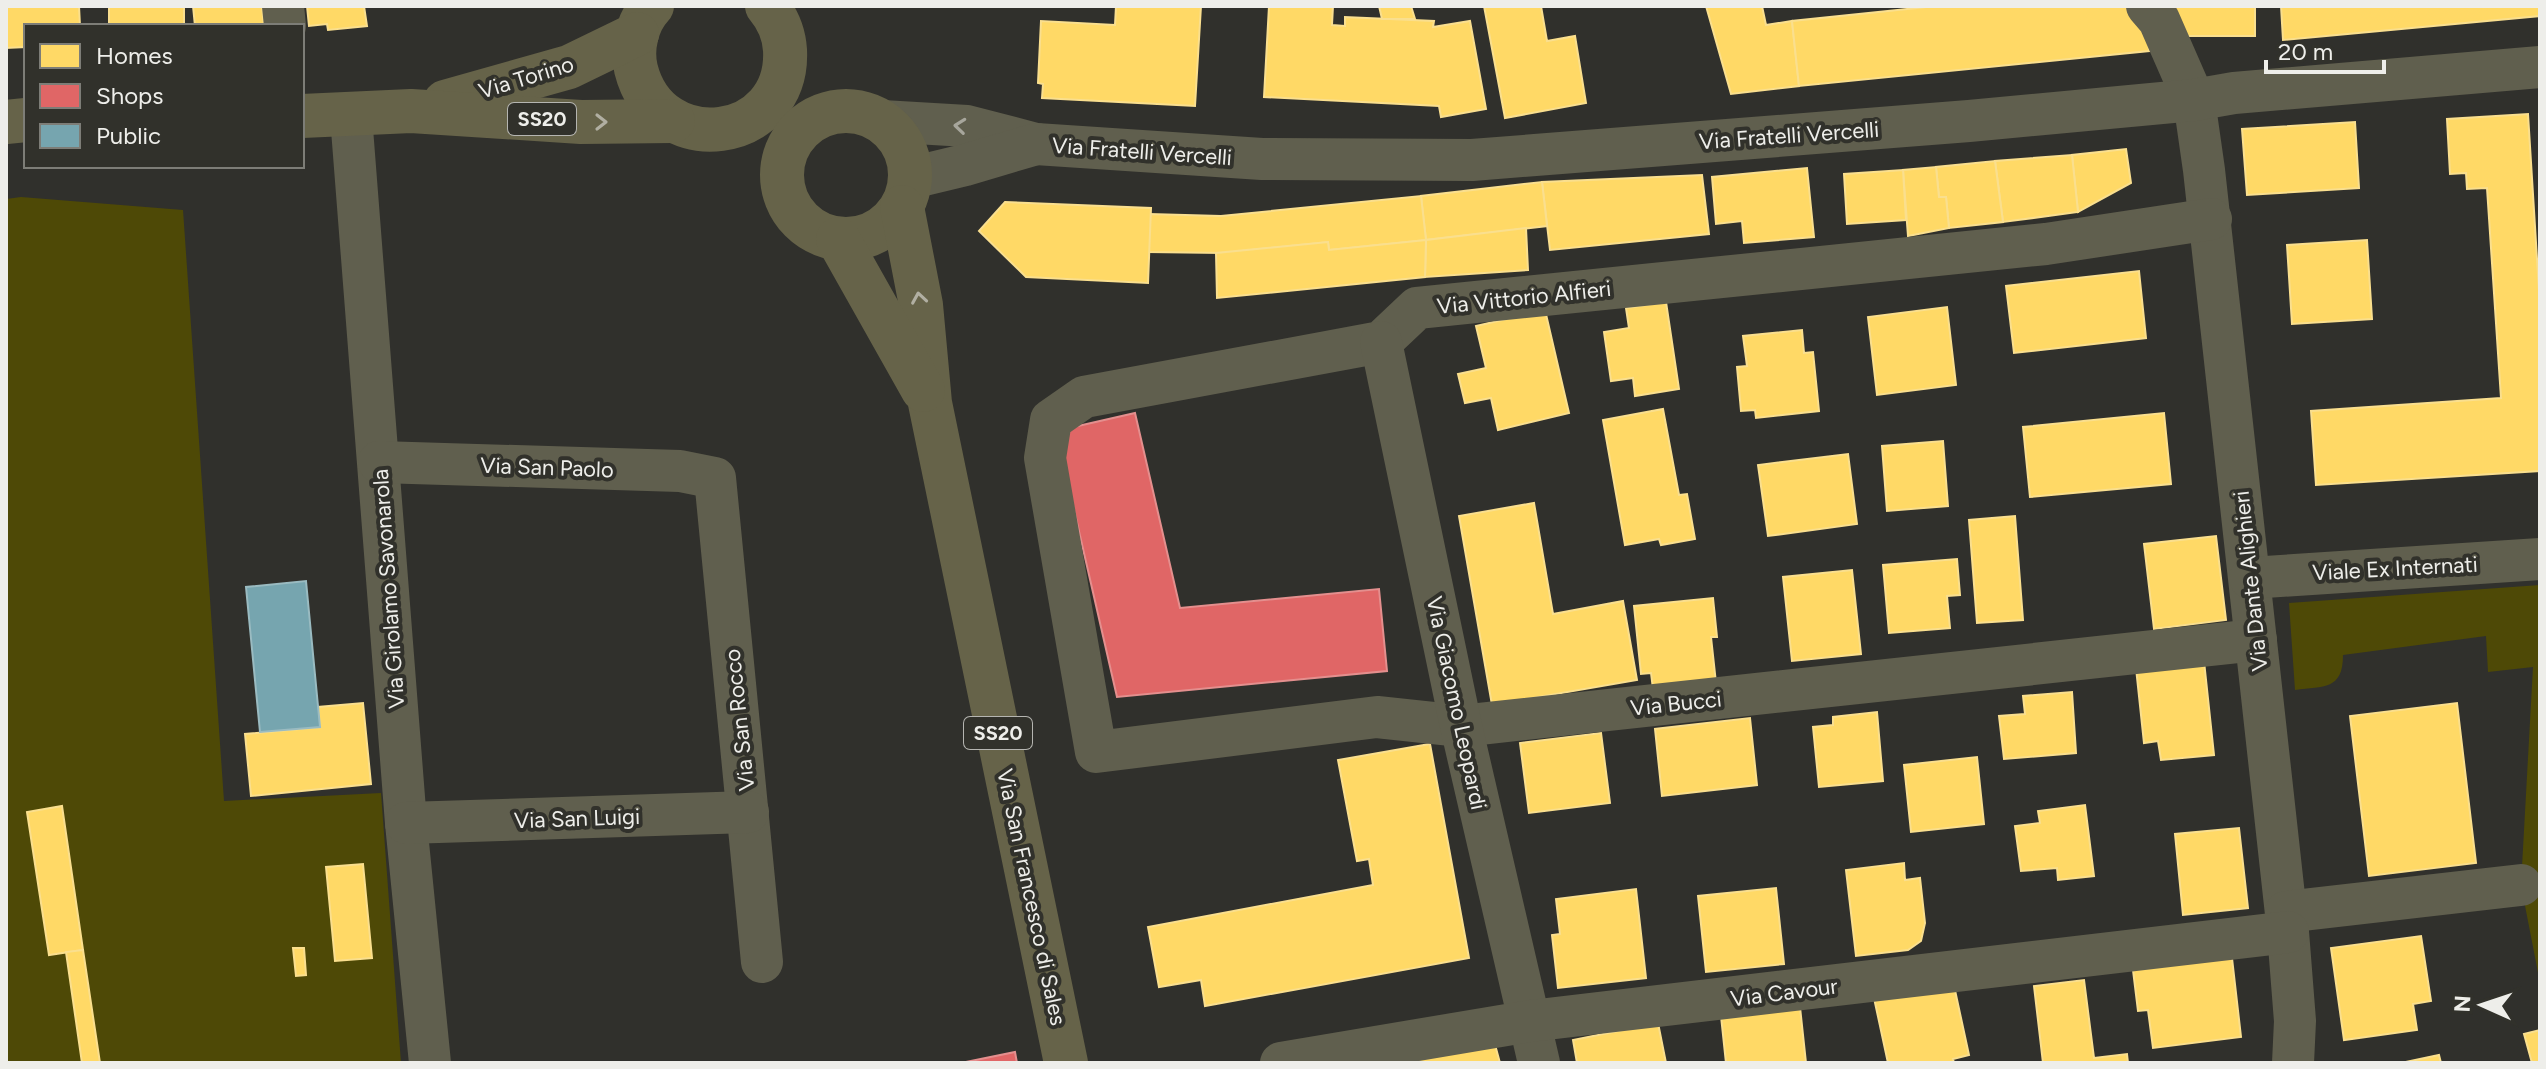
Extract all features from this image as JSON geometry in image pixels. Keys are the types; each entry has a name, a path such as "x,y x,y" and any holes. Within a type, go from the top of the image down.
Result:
{"main road":[{"path":"767,6 784,37 786,63 779,87 765,107 745,122 722,130 781,183"},
{"path":"645,20 634,59 640,84 653,105 673,121"},
{"name":"Via Torino","path":"411,111 569,67 645,20"},
{"path":"786,63 800,80 899,136 908,156 907,192 891,222 875,233 857,239 838,239 817,233 800,221 788,203 781,183 782,162 790,142 803,126 821,115 862,116"},
{"name":"Via Torino","path":"304,116 411,111 581,122 673,121 697,130 722,130"},
{"name":"Via San Francesco di Sales","path":"907,192 930,403 1066,1063"},
{"name":"Via San Francesco di Sales","path":"838,239 930,403"}],"street":[{"name":"Via Dante Alighieri","path":"2147,6 2159,20 2194,100 2211,219 2287,922 2295,1021 2293,1063"},
{"name":"Via Fratelli Vercelli","path":"862,116 967,126 1036,144 1262,159 1472,160 1969,121 2194,100 2234,93 2540,67"},
{"name":"Via Girolamo Savonarola","path":"351,116 406,823 430,1063"},
{"name":"Via Fratelli Vercelli","path":"907,192 965,165 1036,144"},
{"name":"Via Vittorio Alfieri","path":"1381,342 1417,308 2046,244 2211,219"},
{"name":"Via Giacomo Leopardi","path":"1381,342 1461,726 1539,1063"},
{"name":"Via Bucci","path":"1381,342 1084,397 1051,420 1045,458 1096,752 1377,717 1461,726 2256,640"},
{"name":"Via San Paolo","path":"379,462 680,471 715,478"},
{"name":"Via San Rocco","path":"715,478 762,962"},
{"name":"Viale Ex Internati","path":"2250,578 2540,559"},
{"name":"Via San Luigi","path":"406,823 748,812"},
{"name":"Via Cavour","path":"1281,1063 1530,1021 2287,922 2521,885"}],"shaded area":[{"path":"21,197 183,210 224,801 381,793 401,1063 6,1063 6,199"},
{"path":"2540,585 2540,983 2521,885 2533,667 2488,672 2486,636 2343,655 2340,675 2330,684 2295,690 2289,603"}],"building: Homes":[{"path":"6,6 79,6 80,24 24,24 24,47 6,48"},
{"path":"109,6 184,6 184,24 109,24"},
{"path":"193,6 262,6 264,24 195,24"},
{"path":"307,6 364,6 367,26 328,30 327,24 309,26"},
{"path":"1116,6 1201,6 1195,106 1042,98 1043,84 1038,83 1041,21 1115,25"},
{"path":"1269,6 1333,6 1332,25 1345,26 1345,17 1434,21 1433,27 1470,21 1486,109 1441,117 1439,106 1264,97"},
{"path":"1379,6 1411,6 1415,19 1382,19"},
{"path":"1484,6 1541,6 1547,41 1575,36 1586,103 1505,118"},
{"path":"1706,6 1762,6 1766,25 1792,21 1799,86 1731,94"},
{"path":"1936,6 2136,6 2147,20 2149,51 1799,86 1792,21"},
{"path":"2157,6 2255,6 2255,36 2173,36"},
{"path":"2281,6 2540,6 2540,16 2283,40"},
{"path":"2528,114 2540,307 2540,471 2316,485 2311,411 2501,398 2487,188 2467,189 2466,173 2450,174 2447,119"},
{"path":"2355,122 2359,188 2247,195 2242,129"},
{"path":"2126,149 2131,183 2078,212 2072,155"},
{"path":"2072,155 2078,212 2003,222 1995,161"},
{"path":"1995,161 2003,222 1949,228 1946,197 1939,197 1936,167"},
{"path":"1936,167 1939,197 1946,197 1949,228 1908,236 1903,170"},
{"path":"1807,168 1814,237 1744,243 1742,221 1716,224 1712,177"},
{"path":"1903,170 1906,220 1847,224 1844,174"},
{"path":"1702,175 1709,234 1550,250 1542,182"},
{"path":"1542,182 1547,226 1426,240 1421,196"},
{"path":"1421,196 1426,240 1329,250 1328,242 1223,253 1148,252 1150,214 1221,216"},
{"path":"1005,202 1151,208 1148,283 1026,277 979,231"},
{"path":"1526,228 1528,270 1425,277 1426,240"},
{"path":"1426,240 1425,277 1217,298 1216,253 1328,242 1329,250"},
{"path":"2367,240 2372,319 2292,324 2287,245"},
{"path":"2139,271 2146,338 2014,353 2006,286"},
{"path":"1666,302 1679,389 1635,396 1633,378 1611,381 1604,332 1629,328 1626,308"},
{"path":"1947,307 1956,385 1877,395 1868,317"},
{"path":"1545,310 1569,413 1498,430 1491,398 1465,403 1458,374 1486,368 1476,326"},
{"path":"1802,330 1804,353 1813,352 1819,411 1756,418 1755,410 1741,411 1737,367 1747,366 1743,336"},
{"path":"1663,409 1679,495 1687,494 1695,539 1661,545 1659,539 1625,545 1603,420"},
{"path":"2164,413 2171,484 2030,497 2023,427"},
{"path":"1943,441 1948,506 1887,511 1882,446"},
{"path":"1848,454 1857,524 1768,536 1758,465"},
{"path":"1534,503 1553,614 1623,601 1637,680 1492,705 1459,516"},
{"path":"2015,516 2023,620 1977,623 1969,520"},
{"path":"2216,536 2226,620 2154,629 2144,544"},
{"path":"1957,559 1960,595 1947,596 1950,628 1889,633 1883,565"},
{"path":"1852,570 1861,654 1792,661 1783,577"},
{"path":"1713,598 1717,637 1711,637 1716,683 1653,689 1651,673 1641,674 1634,606"},
{"path":"2204,661 2214,755 2161,760 2158,741 2144,743 2136,668"},
{"path":"2072,692 2076,753 2004,759 1999,716 2025,714 2023,696"},
{"path":"363,703 371,784 251,796 245,734 320,727 318,707"},
{"path":"2457,703 2476,863 2369,876 2350,716"},
{"path":"1877,712 1883,781 1819,787 1813,727 1833,725 1833,717"},
{"path":"1750,718 1757,785 1662,796 1655,729"},
{"path":"1601,733 1610,803 1529,813 1520,743"},
{"path":"1430,744 1469,958 1205,1006 1201,980 1159,987 1148,927 1373,885 1369,859 1357,861 1338,760"},
{"path":"1977,757 1984,824 1911,832 1904,765"},
{"path":"2085,805 2094,876 2058,880 2057,868 2021,871 2015,826 2040,823 2038,811"},
{"path":"62,806 83,950 49,955 27,812"},
{"path":"2239,828 2248,908 2183,915 2175,834"},
{"path":"1904,863 1905,880 1920,878 1925,923 1921,941 1908,950 1856,956 1846,870"},
{"path":"363,864 372,958 335,961 326,867"},
{"path":"1776,888 1784,964 1706,972 1698,896"},
{"path":"1636,889 1646,978 1558,988 1552,935 1560,934 1556,899"},
{"path":"2421,936 2431,1001 2413,1004 2417,1030 2344,1040 2331,948"},
{"path":"293,948 304,948 306,975 296,976"},
{"path":"83,950 100,1063 82,1063 66,952"},
{"path":"2232,958 2241,1037 2153,1048 2148,1010 2138,1011 2133,970"},
{"path":"2084,980 2094,1058 2127,1054 2128,1063 2043,1063 2034,986"},
{"path":"1953,981 1969,1055 1953,1059 1954,1063 1888,1063 1874,998"},
{"path":"1800,1007 1806,1063 1726,1063 1721,1016"},
{"path":"1658,1023 1666,1063 1577,1063 1573,1040"},
{"path":"2540,1030 2540,1063 2532,1063 2524,1034"},
{"path":"1494,1041 1500,1063 1382,1063"},
{"path":"2439,1055 2441,1063 2401,1063"}],"building: Shops":[{"path":"1135,413 1180,608 1379,589 1387,671 1117,697 1056,431"},
{"path":"1015,1052 1017,1063 961,1063"}],"building: Public":[{"path":"306,581 320,727 260,732 246,587"}]}
